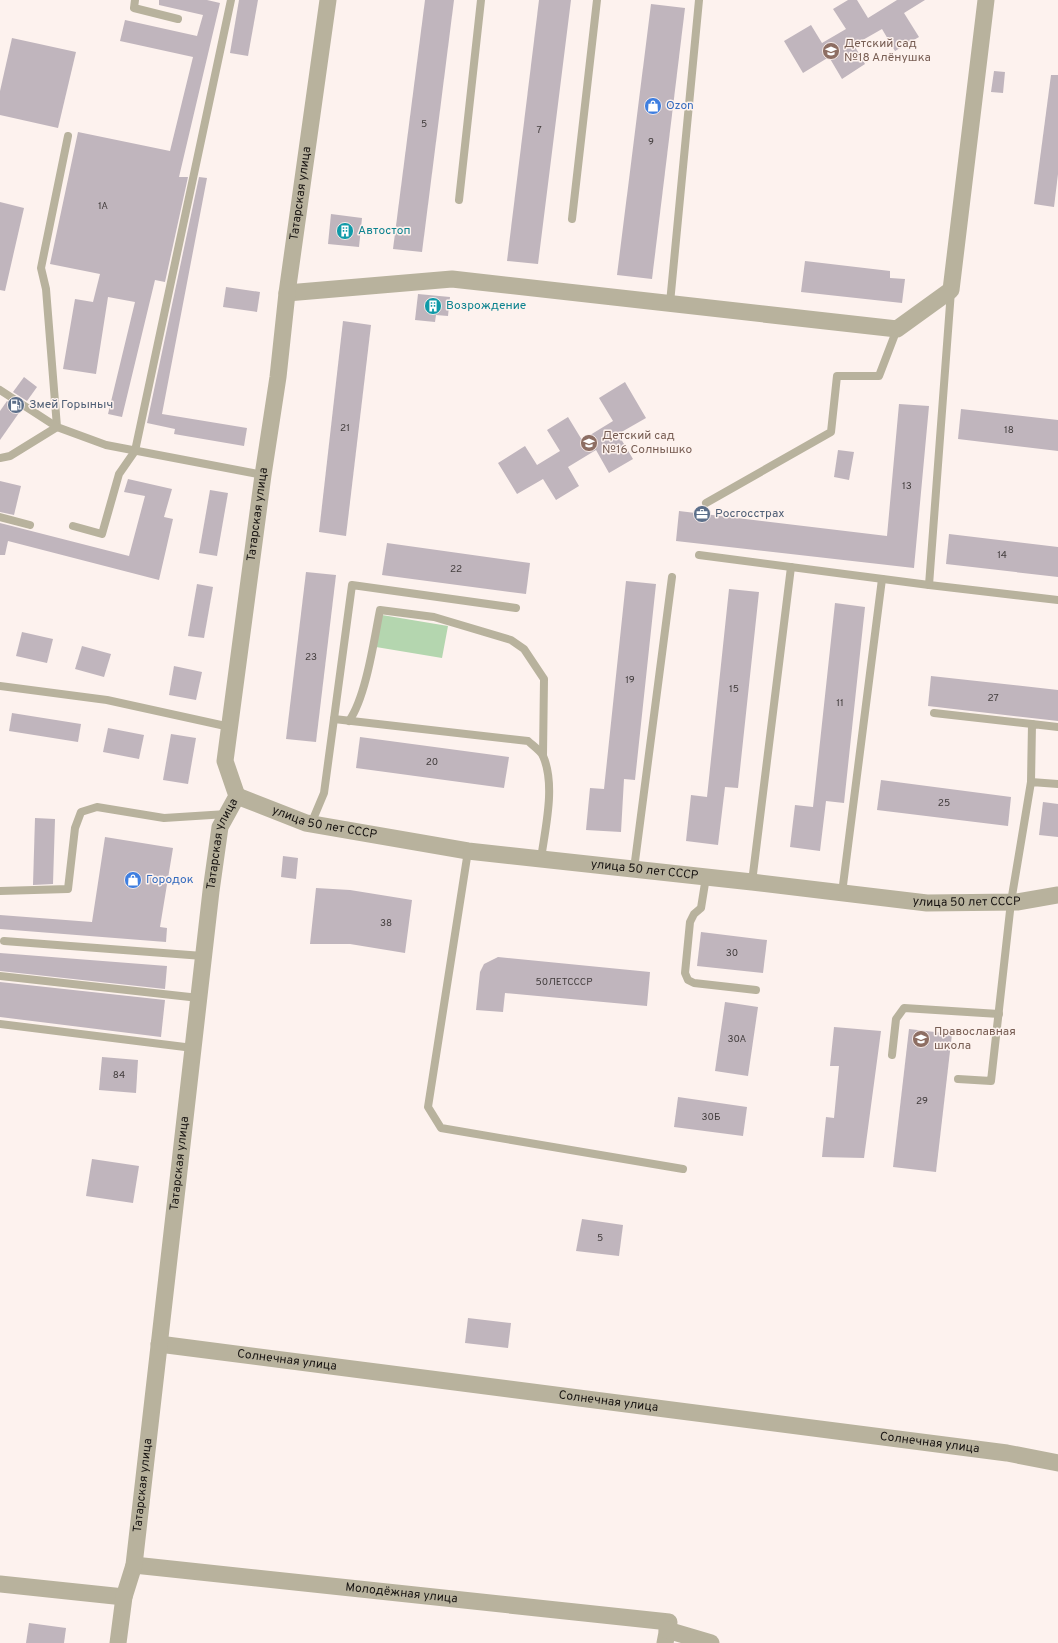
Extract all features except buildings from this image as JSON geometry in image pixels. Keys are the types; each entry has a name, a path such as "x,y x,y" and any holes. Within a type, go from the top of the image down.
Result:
{"street":[{"name":"Татарская улица","path":"118,1643 124,1597 134,1565 198,998 220,827 237,796 225,761 263,474 278,377 287,293 328,0"},
{"path":"287,293 452,279 897,329 951,290 986,0"},
{"name":"улица 50 лет СССР","path":"237,796 311,824 468,851 927,903 1011,902 1058,896"},
{"name":"Солнечная улица","path":"159,1344 1000,1452 1058,1463"},
{"name":"Молодёжная улица","path":"134,1565 667,1632 711,1643"},
{"path":"0,1584 124,1597"}],"lane":[{"path":"135,0 134,8 178,19"},
{"path":"73,526 102,534 119,474 135,451 231,0"},
{"path":"458,200 481,0"},
{"path":"572,219 597,0"},
{"path":"670,304 699,0"},
{"path":"57,427 46,289 41,268 68,136"},
{"path":"929,585 951,290"},
{"path":"706,503 831,432 837,376 878,376 897,329"},
{"path":"0,390 57,427 106,445 263,474"},
{"path":"0,458 10,456 57,427"},
{"path":"0,517 30,525"},
{"path":"699,555 1058,600"},
{"path":"752,882 791,567"},
{"path":"634,869 672,577"},
{"path":"842,893 882,579"},
{"path":"311,824 324,793 352,585 516,608"},
{"path":"349,721 355,712 370,660 380,610 434,617 511,640 524,649 544,679 543,755 547,772 549,803 541,859"},
{"path":"0,686 107,700 230,727"},
{"path":"934,713 1058,727"},
{"path":"334,719 528,741 543,755"},
{"path":"958,1079 991,1081 1011,902 1031,782 1032,724"},
{"path":"1031,782 1058,784"},
{"path":"0,891 68,890 75,828 81,812 97,807 164,818 227,814"},
{"path":"468,851 428,1107 440,1128 683,1169"},
{"path":"706,877 701,908 694,914 690,922 685,973 688,980 694,983 756,990"},
{"path":"4,941 203,956"},
{"path":"0,976 198,998"},
{"path":"892,1055 896,1019 904,1008 998,1014"},
{"path":"0,1024 193,1048"}],"green space":[{"path":"382,615 448,626 442,658 376,647"}],"place":[{"name":"Детский сад №18 Алёнушка","path":"831,51"},
{"name":"Ozon","path":"653,106"},
{"name":"Автостоп","path":"345,231"},
{"name":"Возрождение","path":"433,306"},
{"name":"Змей Горыныч","path":"16,405"},
{"name":"Детский сад №16 Солнышко","path":"589,443"},
{"name":"Росгосстрах","path":"702,514"},
{"name":"Городок","path":"133,880"},
{"name":"Православная школа","path":"921,1039"}]}
